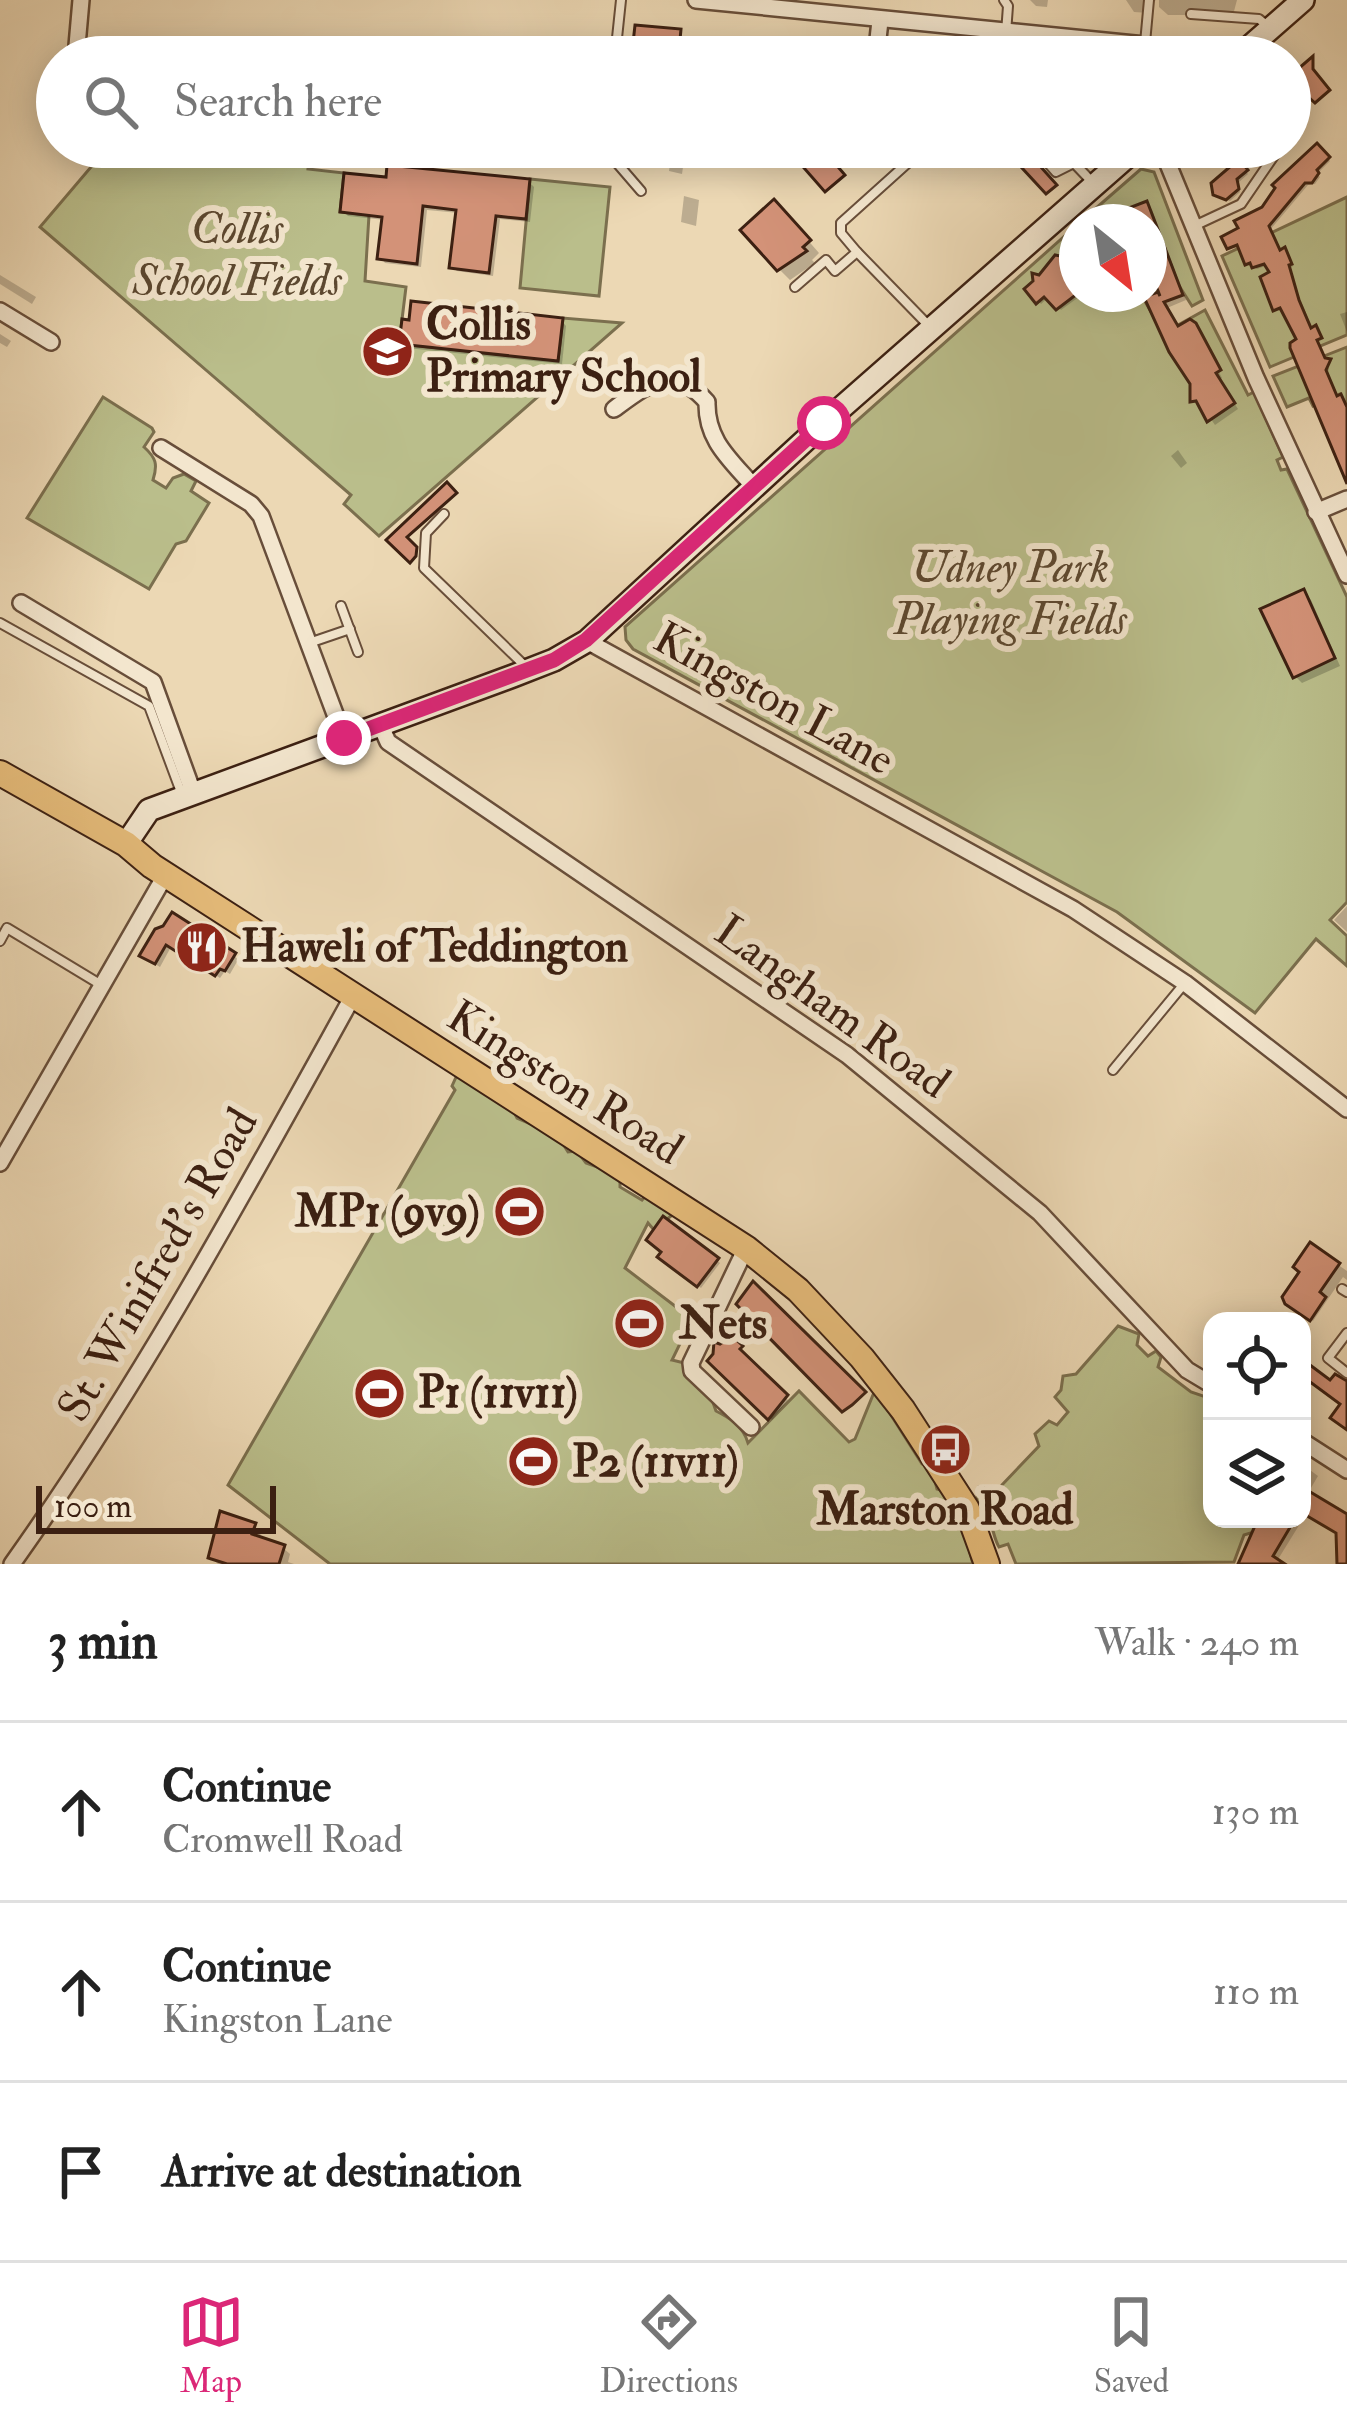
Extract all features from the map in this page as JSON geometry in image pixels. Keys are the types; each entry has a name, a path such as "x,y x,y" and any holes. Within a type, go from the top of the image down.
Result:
{"main road":[{"path":"1261,36 1303,0"},
{"path":"586,640 1114,168"},
{"name":"Kingston Lane","path":"126,844 149,810 529,669 586,640"},
{"name":"Kingston Road","path":"0,773 126,844 746,1248 798,1290 886,1386 967,1509 987,1564"}],"street":[{"path":"78,36 81,0"},
{"path":"696,0 1049,36"},
{"path":"878,36 880,21"},
{"path":"1170,168 1347,575"},
{"path":"0,310 51,342"},
{"path":"614,409 651,382 683,382 693,387 706,403 712,439 755,488"},
{"path":"161,448 251,504 261,516 344,738"},
{"path":"1316,512 1347,499"},
{"path":"21,603 153,682 189,797"},
{"name":"Kingston Lane","path":"586,640 1073,909 1185,983 1347,1109"},
{"name":"Langham Road","path":"380,724 388,742 847,1055 1040,1213 1173,1356 1203,1378"},
{"path":"0,1163 166,874"},
{"name":"St. Winifred's Road","path":"12,1564 86,1460 177,1314 353,996"},
{"path":"746,1248 691,1363 692,1371 751,1427"},
{"path":"1311,1447 1347,1469"}],"lane":[{"path":"617,36 621,0"},
{"path":"1004,0 1006,32"},
{"path":"1146,36 1149,0"},
{"path":"1191,14 1259,19 1270,28"},
{"path":"621,168 641,190"},
{"path":"902,168 842,223 841,233 933,330"},
{"path":"1079,168 1095,185"},
{"path":"1194,226 1240,204 1265,168"},
{"path":"795,287 826,260 836,271 857,252"},
{"path":"444,514 426,533 424,568 529,669"},
{"path":"341,605 358,652"},
{"path":"0,623 149,706 189,797"},
{"path":"308,643 350,629"},
{"path":"0,941 7,928 105,987"},
{"path":"1113,1070 1185,983"},
{"path":"1347,1333 1328,1358 1347,1373"}],"green space":[{"name":"Collis School Fields","path":"90,168 308,168 344,173 340,212 369,215 365,281 406,287 399,344 558,360 563,318 622,323 379,536 344,504 351,495 40,227"},
{"name":"Udney Park Playing Fields","path":"1141,169 1154,172 1166,204 1101,204"},
{"path":"530,179 610,187 599,296 520,288"},
{"path":"1347,197 1347,335 1270,367 1222,256"},
{"name":"Udney Park Playing Fields","path":"1167,206 1203,300 1192,306 1178,284 1167,288"},
{"name":"Udney Park Playing Fields","path":"1059,241 1059,312 1151,312 1169,330 1205,310 1248,395 1254,392 1283,457 1277,460 1281,470 1287,469 1347,597 1347,902 1330,920 1347,936 1347,966 1316,939 1255,1013 1117,912 633,649 625,627"},
{"path":"1347,347 1347,407 1340,394 1313,406 1309,398 1287,407 1273,376"},
{"path":"103,397 152,428 144,447 155,462 153,480 166,488 184,474 196,481 191,491 209,503 186,541 176,544 149,589 27,518"},
{"path":"457,1075 503,1099 517,1118 558,1136 568,1152 577,1151 586,1163 620,1175 620,1187 642,1200 648,1193 671,1206 671,1216 654,1230 648,1223 625,1268 692,1319 672,1360 697,1372 716,1411 735,1423 748,1443 799,1391 849,1442 855,1439 875,1390 922,1464 931,1466 937,1489 955,1494 957,1523 963,1526 973,1564 330,1564 228,1485 455,1090"},
{"path":"1118,1326 1139,1334 1137,1345 1148,1356 1156,1351 1161,1357 1158,1367 1203,1396 1203,1528 1254,1528 1244,1535 1234,1562 1016,1564 1008,1544 999,1547 978,1506 979,1487 1000,1487 1039,1446 1035,1434 1049,1421 1057,1425 1068,1412 1055,1397 1063,1376 1076,1374"}],"building":[{"path":"635,25 681,29 680,36 634,36"},
{"path":"1311,58 1313,69 1330,90 1315,103 1311,99"},
{"path":"1317,143 1330,157 1312,183 1305,183 1269,226 1280,250 1285,247 1299,300 1311,328 1316,325 1322,338 1317,340 1325,358 1331,359 1326,370 1347,407 1347,484 1290,348 1296,339 1280,308 1273,311 1260,277 1269,272 1264,264 1245,265 1237,245 1227,249 1221,237 1238,228 1234,221 1262,207 1275,188 1272,185 1290,168 1311,168 1311,149"},
{"path":"387,168 418,168 530,179 526,219 496,216 489,273 449,268 456,210 423,206 417,264 377,259 382,217 340,212 344,173 386,177"},
{"path":"804,168 839,168 845,175 825,192"},
{"path":"1022,168 1042,168 1057,185 1046,194"},
{"path":"1228,168 1248,170 1237,179 1239,189 1226,200 1213,195 1211,183"},
{"path":"774,199 811,240 803,247 807,251 777,271 740,230"},
{"path":"1167,253 1183,295 1167,301"},
{"path":"1059,256 1056,310 1044,297 1036,304 1024,289 1033,281 1032,273 1039,275"},
{"path":"411,301 563,318 558,361 399,344 402,319 409,320"},
{"path":"1167,307 1178,326 1190,319 1196,323 1221,370 1216,373 1235,403 1207,422 1196,401 1190,402 1190,384 1151,312 1167,312"},
{"path":"447,482 457,493 407,537 417,547 410,563 386,540"},
{"path":"1304,589 1335,658 1293,678 1260,609"},
{"path":"172,912 236,953 225,971 220,969 215,976 166,945 155,964 139,956"},
{"path":"663,1216 719,1258 697,1287 657,1257 661,1252 646,1240"},
{"path":"1310,1242 1340,1263 1320,1292 1326,1297 1311,1320 1311,1312 1297,1312 1282,1297 1299,1272 1293,1267"},
{"path":"753,1281 866,1392 852,1405 842,1412 736,1304"},
{"path":"732,1336 788,1395 768,1420 707,1361 714,1342 720,1344"},
{"path":"1311,1366 1330,1380 1335,1374 1347,1381 1347,1430 1330,1418 1340,1404 1311,1383"},
{"path":"1311,1492 1347,1514 1347,1564 1337,1564 1336,1533 1311,1518"},
{"path":"220,1511 256,1523 252,1534 285,1545 279,1564 227,1564 208,1558"},
{"path":"1254,1528 1290,1528 1273,1556 1285,1564 1238,1564"}],"place":[{"name":"Collis Primary School","path":"387,351"},
{"name":"Haweli of Teddington","path":"202,947"},
{"name":"MP1 (9v9)","path":"519,1212"},
{"name":"Nets","path":"640,1324"},
{"name":"P1 (11v11)","path":"379,1393"},
{"name":"Marston Road","path":"945,1449"},
{"name":"P2 (11v11)","path":"533,1462"}],"route":[{"path":"344,738 554,660 586,640 824,423"}]}
